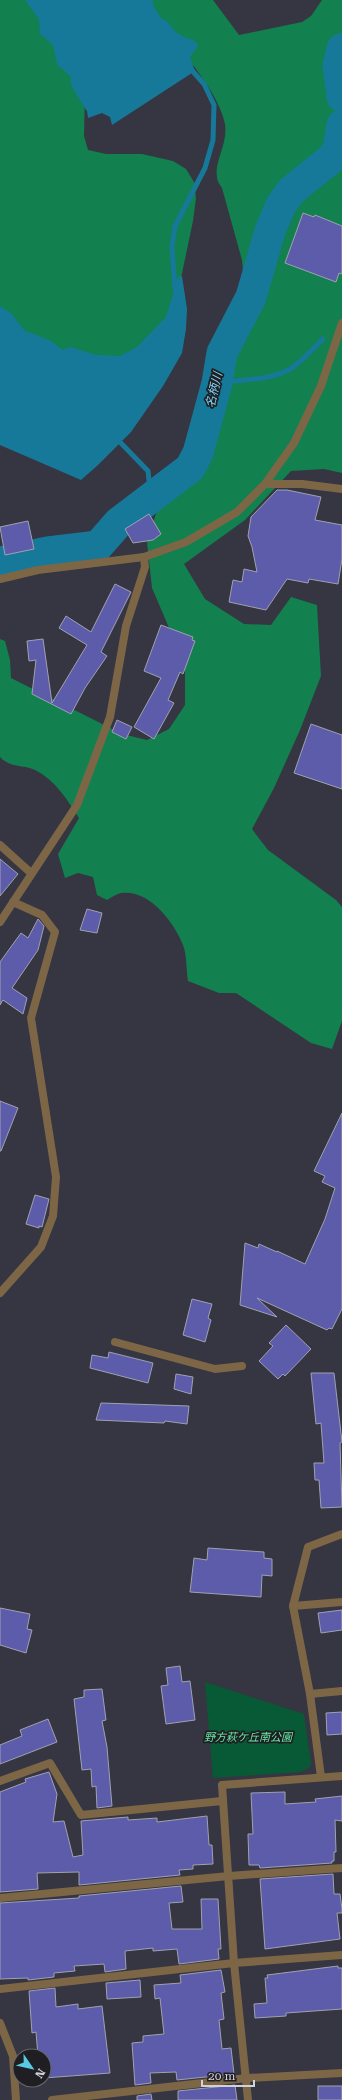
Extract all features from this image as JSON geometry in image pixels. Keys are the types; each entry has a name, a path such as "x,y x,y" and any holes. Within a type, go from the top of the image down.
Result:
{"street":[{"path":"0,579 38,570 144,557 186,542 237,512 265,484 297,436 321,386 342,323"},
{"path":"265,484 302,484 342,489"},
{"path":"0,922 31,873 77,806 110,717 126,626 145,567 144,557"},
{"path":"0,845 31,873"},
{"path":"0,1293 41,1247 53,1216 56,1177 31,1018 55,932 42,915 13,902"},
{"path":"115,1342 215,1369 242,1366"},
{"path":"322,1777 310,1694 293,1606 308,1547 342,1534"},
{"path":"293,1606 342,1602"},
{"path":"310,1694 342,1691"},
{"path":"0,1781 50,1763 81,1815 222,1801"},
{"path":"248,2100 247,2078 234,1963 222,1785 342,1776"},
{"path":"0,1898 228,1876 342,1868"},
{"path":"0,1989 234,1963 342,1955"},
{"path":"0,2023 13,2056 16,2100"},
{"path":"52,2100 247,2078 342,2073"}],"green space":[{"path":"0,0 41,0 85,91 84,136 88,150 106,154 142,154 173,161 186,169 194,182 196,198 193,221 176,302 167,328 132,358 72,360 0,317"},
{"path":"138,0 213,0 239,35 302,22 311,16 322,0 342,0 342,473 324,469 291,471 245,520 184,564 205,599 244,624 271,625 291,597 317,605 321,676 300,730 274,788 252,829 268,850 336,900 342,907 342,1021 332,1049 311,1043 236,993 219,993 188,981 185,953 179,936 167,917 151,902 141,896 131,893 121,893 107,900 97,895 93,877 78,873 65,878 58,854 79,818 61,792 44,775 32,769 13,765 4,761 0,757 0,639 5,641 10,660 11,678 122,734 147,740 169,729 185,705 185,665 152,588 147,542 164,488 237,347 246,305 242,260 222,188 217,178 217,165 225,139 225,124 220,108 212,92 201,76"},
{"name":"野方萩ケ丘南公園","path":"205,1682 304,1714 311,1764 309,1768 300,1772 213,1778"}],"water":[{"path":"25,0 153,0 153,5 161,18 168,22 173,29 183,37 196,42 198,46 190,57 195,71 112,125 110,117 102,113 88,118 87,111 71,84 71,77 57,64 53,45 40,34 39,19"},
{"path":"182,276 187,309 186,329 182,353 163,386 131,432 98,465 81,480 0,445 0,306 11,313 24,330 51,341 63,350 71,347 96,355 120,356 137,347 166,317 178,277"}],"building":[{"path":"303,213 314,217 315,215 342,226 342,274 339,273 336,282 285,263"},
{"path":"277,490 287,490 321,497 315,520 342,525 342,559 338,584 309,579 308,583 287,579 266,610 229,602 233,580 242,582 244,569 257,572 252,547 248,536 251,517"},
{"path":"149,514 161,534 153,540 133,543 125,529"},
{"path":"28,521 34,549 5,555 0,527"},
{"path":"115,584 131,592 101,652 107,656 85,688 71,714 32,694 36,660 29,661 27,641 43,639 52,703 87,645 59,628 66,616 91,632"},
{"path":"161,625 193,637 192,640 195,641 183,674 180,672 168,700 174,703 154,739 134,727 161,678 144,671"},
{"path":"117,720 132,727 126,739 112,732"},
{"path":"311,724 342,735 342,789 294,773"},
{"path":"0,859 18,874 0,896"},
{"path":"87,909 102,913 97,933 80,930"},
{"path":"38,919 44,926 38,950 12,988 27,998 23,1014 3,1000 0,1005 0,962 21,933 28,938"},
{"path":"0,1101 18,1108 1,1151 0,1151"},
{"path":"342,1113 342,1309 332,1329 329,1328 327,1330 257,1298 277,1317 240,1305 245,1243 258,1248 259,1244 305,1264 325,1219 335,1188 322,1182 325,1176 314,1171"},
{"path":"35,1195 49,1199 42,1227 39,1226 39,1228 26,1224"},
{"path":"192,1299 212,1304 208,1318 211,1320 205,1342 183,1335"},
{"path":"286,1325 311,1349 285,1376 283,1374 278,1379 259,1361 273,1346 269,1343"},
{"path":"109,1352 153,1363 148,1383 90,1368 92,1355 108,1358"},
{"path":"311,1373 334,1373 342,1442 340,1443 342,1507 321,1508 319,1480 315,1480 314,1463 324,1463 321,1423 316,1424"},
{"path":"176,1374 193,1377 191,1394 174,1389"},
{"path":"101,1403 189,1406 187,1424 165,1421 164,1423 96,1420"},
{"path":"208,1548 264,1552 264,1558 272,1559 272,1576 262,1575 261,1597 190,1592 194,1558 207,1560"},
{"path":"0,1608 30,1614 27,1629 32,1630 26,1653 0,1645"},
{"path":"342,1610 342,1630 321,1633 318,1613"},
{"path":"180,1666 182,1682 190,1681 195,1720 166,1724 161,1686 168,1685 166,1668"},
{"path":"102,1689 106,1720 102,1721 107,1747 112,1806 97,1808 96,1786 92,1787 91,1769 82,1770 74,1699 84,1697 84,1690"},
{"path":"342,1712 342,1734 327,1735 326,1713"},
{"path":"48,1719 57,1742 0,1764 0,1745 22,1736 20,1730"},
{"path":"49,1772 57,1794 53,1822 64,1821 73,1857 83,1855 81,1821 128,1817 128,1820 157,1818 157,1822 207,1816 209,1845 212,1845 213,1864 193,1865 193,1869 179,1870 180,1875 79,1885 79,1872 37,1873 38,1889 0,1892 0,1792 26,1782 25,1779"},
{"path":"285,1792 285,1804 316,1802 315,1799 342,1796 342,1821 335,1820 336,1852 334,1852 334,1861 332,1861 332,1863 260,1868 259,1865 249,1865 248,1834 253,1834 251,1793"},
{"path":"333,1874 334,1894 340,1894 342,1909 342,1913 337,1913 340,1939 265,1949 260,1879"},
{"path":"181,1886 183,1902 169,1903 172,1929 202,1929 201,1899 218,1899 221,1949 218,1949 219,1959 179,1964 177,1949 153,1951 153,1948 125,1951 126,1969 105,1972 104,1964 74,1966 75,1971 54,1973 54,1977 28,1980 28,1978 0,1979 0,1903 79,1898 79,1896"},
{"path":"338,1966 338,1968 342,1968 342,2009 286,2013 286,2016 255,2018 254,2004 267,2003 265,1978 268,1978 267,1975"},
{"path":"221,1970 225,1992 221,1993 224,2019 219,2020 222,2049 231,2048 234,2074 177,2080 176,2072 150,2073 151,2083 135,2085 132,2043 143,2042 143,2036 164,2034 160,1998 155,1999 154,1985 181,1983 180,1975"},
{"path":"140,1980 141,1997 107,1999 106,1983"},
{"path":"55,1988 56,2007 78,2004 78,2009 102,2006 110,2073 52,2077 52,2048 37,2048 36,2032 32,2033 29,1991"},
{"path":"235,2085 237,2100 178,2100 178,2091"},
{"path":"318,2086 342,2086 342,2100 318,2100"},
{"path":"151,2094 152,2100 137,2100 137,2096"}],"waterway":[{"name":"名柄川","path":"342,49 338,66 342,97"},
{"path":"175,290 172,247 175,226 205,168 213,140 214,105 204,84 189,67"},
{"name":"名柄川","path":"0,562 48,552 98,546 119,522 190,468 198,453 217,383 222,353 251,297 270,231 281,205 291,191 332,158 338,149 342,125"},
{"path":"217,383 269,377 279,374 296,365 323,339"},
{"path":"117,439 148,471 151,499"}]}
